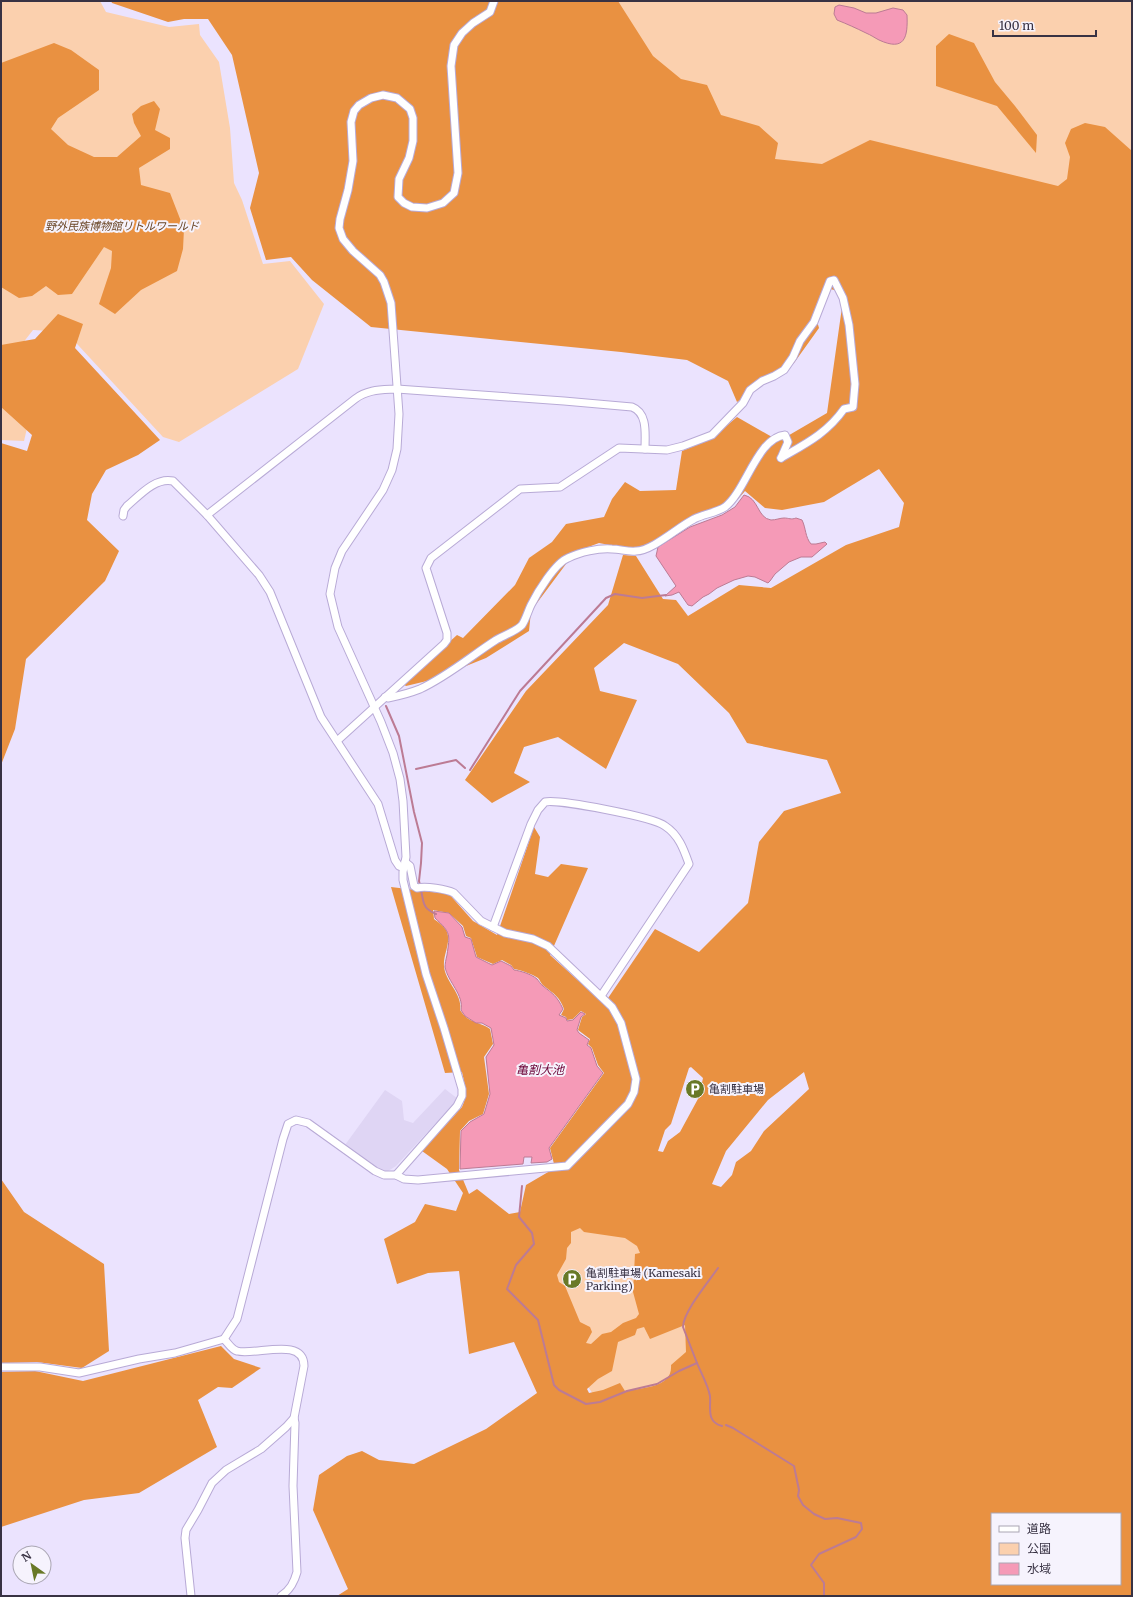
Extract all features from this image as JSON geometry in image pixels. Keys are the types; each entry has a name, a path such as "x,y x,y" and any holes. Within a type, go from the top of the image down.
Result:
{"street":[{"path":"396,1175 457,1106 462,1096 462,1089 426,974 403,880 406,858 403,801 400,779 393,753 338,627 330,594 335,568 342,551 380,495 392,470 397,449 399,414 391,303 387,288 380,274 353,251 343,239 339,228 353,160 351,122 354,112 359,105 371,98 383,95 397,98 410,109 413,118 413,141 409,158 399,179 398,197 404,203 412,207 427,208 443,203 454,193 458,173 451,66 454,45 462,33 473,23 490,12 494,1"},
{"path":"336,741 447,640 447,633 426,568 431,558 520,489 560,487 615,450 623,448 667,450 683,446 712,435 743,404 750,390 762,381 784,370 793,357 800,341 814,322 830,281 834,280 843,298 849,326 855,384 853,407 844,408 835,422 818,436 781,458 788,442 785,435 777,436 759,456 733,500 723,509 690,520 648,548 637,552 610,549 582,553 566,558 545,583 531,606 522,625 433,682 410,692 385,698"},
{"path":"207,515 362,394 371,390 397,389 632,407 638,410 642,415 645,449"},
{"path":"1,1367 40,1367 79,1373 139,1359 175,1353 224,1339 237,1319 288,1124 296,1120 308,1123 375,1171 384,1175 396,1175 404,1179 418,1180 567,1166 628,1104 636,1086 636,1079 621,1023 612,1007 548,946 538,941 505,933 481,921 472,914 454,893 414,886 410,866 398,866 378,804 321,717 270,592 259,576 207,515 173,481 166,480 152,486 140,495 127,506 122,516"},
{"path":"493,927 531,824 538,810 545,802 557,801 620,813 652,820 665,826 677,837 689,864 601,996"},
{"path":"224,1339 233,1350 238,1352 271,1349 296,1351 302,1355 304,1359 294,1418 295,1452 293,1486 297,1572 295,1582 289,1590 280,1596"},
{"path":"191,1596 185,1538 186,1530 212,1483 226,1470 261,1448 286,1427 294,1418"}],"shaded area":[{"path":"445,1089 458,1099 396,1166 385,1173 376,1169 345,1145 385,1090 402,1101 404,1120 413,1123"}],"green space":[{"name":"野外民族博物館リトルワールド","path":"1,1 100,1 106,12 169,27 199,24 200,35 219,62 230,128 234,183 242,200 263,264 290,261 324,304 298,369 179,442 163,437 66,332 33,330 1,371"},
{"path":"111,1 618,1 653,56 681,79 707,85 721,115 759,126 778,143 775,159 822,164 870,140 1058,186 1067,179 1070,157 1065,143 1071,129 1085,123 1105,127 1132,151 1132,1596 337,1596 348,1589 313,1510 319,1475 347,1456 362,1451 379,1460 414,1464 486,1429 537,1393 514,1342 469,1354 459,1271 428,1273 397,1284 384,1239 415,1222 425,1204 456,1211 463,1193 447,1169 422,1151 462,1107 465,1094 462,1072 445,1073 391,887 449,894 473,921 497,935 534,827 540,837 535,874 548,877 561,864 588,868 550,955 604,1004 655,929 699,952 748,903 759,842 784,811 841,793 827,760 747,743 729,713 678,664 624,643 594,668 600,691 637,700 606,769 558,737 524,747 514,773 530,782 492,803 465,780 526,691 608,605 623,555 636,556 663,599 676,600 688,616 739,585 771,588 846,545 899,527 904,503 879,469 824,502 782,510 765,508 745,491 732,506 691,524 646,552 599,543 564,556 566,564 531,611 529,631 486,658 431,680 406,686 403,684 457,635 463,638 515,585 529,558 552,542 566,524 604,517 612,499 625,482 640,491 676,490 682,451 711,439 737,417 779,441 827,413 844,293 824,287 815,314 819,328 794,363 737,402 728,381 687,360 371,327 312,280 291,257 266,260 250,208 259,173 232,55 208,19 184,19 168,22 112,3","holes":["433,910 449,913 463,926 466,936 471,938 477,957 493,964 502,960 511,965 514,969 526,972 538,978 543,985 560,1001 564,1009 561,1015 566,1017 567,1020 573,1019 581,1011 586,1014 582,1017 578,1030 590,1039 588,1044 592,1048 598,1065 604,1073 550,1148 555,1168 526,1185 520,1212 509,1214 477,1189 469,1194 459,1170 460,1131 469,1121 483,1114 489,1094 484,1057 493,1044 490,1029 467,1018 460,1010 457,993 445,972 444,966 448,945 447,932 443,926 434,919","691,1067 703,1078 699,1097 680,1132 668,1141 663,1152 658,1151 665,1130 671,1124 689,1068","804,1072 809,1089 764,1131 751,1151 736,1162 732,1175 721,1187 712,1184 726,1151 768,1100","580,1228 584,1232 625,1238 637,1246 640,1253 635,1254 633,1292 639,1314 636,1318 623,1323 611,1332 602,1334 591,1344 586,1343 592,1332 590,1327 580,1322 565,1286 559,1282 557,1275 566,1259 567,1248 571,1243 571,1232","685,1325 686,1352 671,1365 670,1373 662,1383 648,1388 625,1391 620,1383 603,1390 589,1393 587,1389 598,1379 612,1371 618,1342 635,1335 637,1329 644,1327 650,1339"]},
{"path":"554,1 1132,1 1132,219 531,121"},
{"path":"949,34 974,43 995,82 1037,135 1036,153 997,106 936,86 936,46"},
{"path":"54,43 71,50 99,70 99,90 58,118 51,129 68,145 94,157 117,157 141,136 134,123 132,114 141,106 154,101 160,109 155,130 170,138 170,149 139,168 141,185 170,193 184,229 183,249 177,271 141,290 115,314 99,304 111,268 112,251 104,247 72,294 58,295 46,286 32,296 19,298 1,287 1,63"},
{"path":"58,314 83,324 75,348 160,440 138,455 106,470 92,494 87,520 119,551 105,581 26,659 15,729 1,765 1,443 27,451 32,435 1,407 1,345 35,339"},
{"path":"1,379 28,424 24,441 1,440"},
{"path":"1,1179 24,1212 104,1264 109,1351 82,1368 37,1362 1,1363"},
{"path":"656,1191 706,1370 636,1406 593,1394 580,1375 538,1223"},
{"path":"221,1346 234,1359 261,1368 232,1388 218,1387 198,1400 217,1447 139,1493 84,1500 1,1527 1,1372 35,1371 83,1381"}],"water":[{"path":"839,5 854,8 866,13 876,13 893,8 903,10 907,15 907,30 903,40 900,43 888,43 837,20 834,14 835,7"},
{"path":"744,495 753,500 763,516 766,518 771,520 796,518 802,520 811,544 825,542 827,544 812,557 801,557 789,562 775,574 768,583 755,577 748,576 734,580 717,588 692,606 688,605 679,592 665,596 676,586 656,556 658,547 690,527 722,515 735,507"},
{"name":"亀割大池","path":"434,911 449,913 462,927 465,937 471,939 476,957 492,965 501,961 511,966 514,970 526,973 537,979 557,998 563,1009 559,1015 566,1018 567,1021 573,1020 581,1012 585,1014 581,1017 577,1030 589,1040 587,1045 591,1048 597,1066 603,1073 549,1148 552,1159 547,1162 531,1163 532,1157 524,1157 523,1164 460,1169 461,1131 470,1122 484,1114 490,1094 486,1057 494,1045 491,1028 482,1023 476,1023 465,1016 461,1010 460,999 445,967 449,942 448,934 444,927 435,918"}],"waterway":[{"path":"470,770 520,691 606,598 615,594 642,598 666,595"},
{"path":"386,706 399,736 414,812 422,843 420,885"},
{"path":"416,769 456,760 465,768"},
{"path":"421,890 424,905 428,910 436,914"},
{"path":"522,1186 519,1217 532,1233 534,1244 516,1265 507,1289 538,1320 554,1385 559,1390 586,1404 600,1402 627,1391 657,1384 679,1371 697,1363 709,1392 711,1418 717,1424 722,1426"},
{"path":"697,1363 683,1327 684,1321 692,1305 718,1268"},
{"path":"726,1425 794,1466 799,1490 798,1496 803,1505 814,1514 825,1519 837,1518 861,1523 862,1529 856,1537 819,1554 811,1565 824,1583 824,1596"}],"place":[{"name":"亀割駐車場","path":"695,1089"},
{"name":"亀割駐車場 (Kamesaki Parking)","path":"572,1279"}]}
